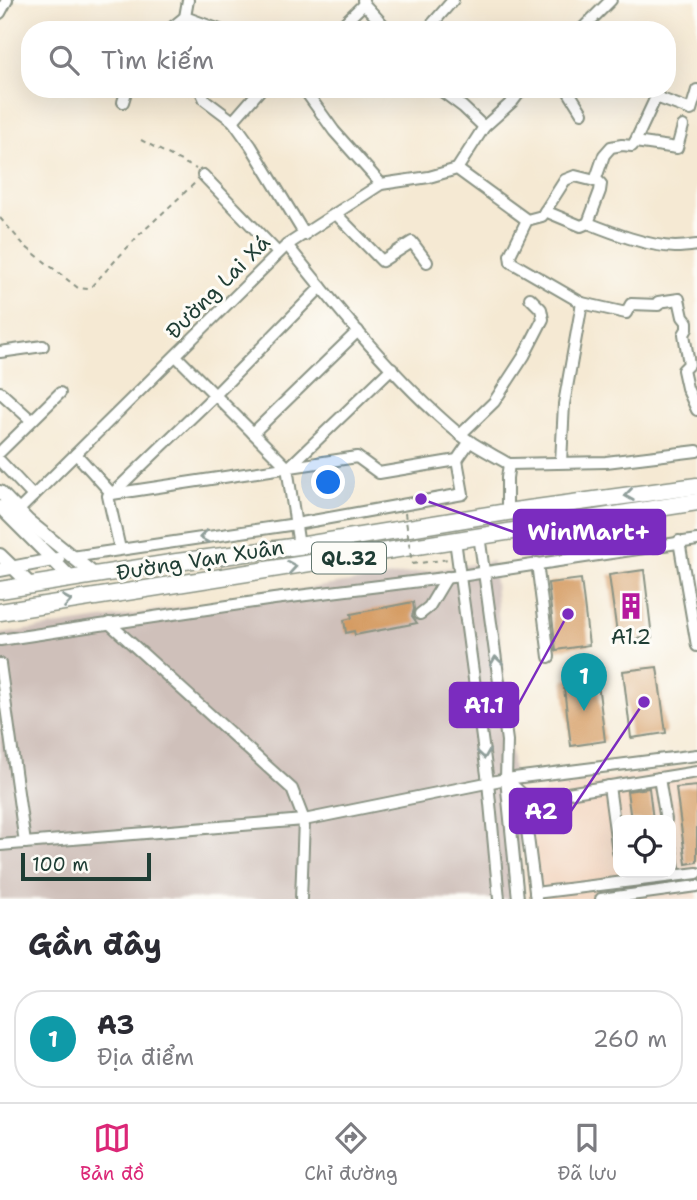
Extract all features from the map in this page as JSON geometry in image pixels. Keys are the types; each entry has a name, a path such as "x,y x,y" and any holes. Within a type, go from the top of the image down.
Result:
{"highway":[{"name":"Đường Vạn Xuân","path":"1,588 697,486"},
{"name":"Đường Vạn Xuân","path":"0,612 697,502"},
{"path":"177,562 181,583"}],"main road":[{"path":"0,492 52,560 72,579"},
{"path":"0,507 28,521 95,575"},
{"path":"0,555 6,568 31,585"},
{"path":"6,568 72,557"}],"street":[{"path":"0,13 7,0"},
{"path":"179,21 184,17 188,0"},
{"path":"435,21 453,0"},
{"path":"590,21 611,0"},
{"path":"346,21 364,2 380,21"},
{"path":"184,17 195,21"},
{"path":"659,98 691,110 697,90"},
{"path":"123,102 124,98"},
{"path":"204,98 233,121 305,234"},
{"path":"233,121 253,98"},
{"path":"310,98 334,131 381,184"},
{"path":"451,98 484,127"},
{"path":"515,98 484,127 457,169 527,220"},
{"path":"573,98 582,113"},
{"path":"595,181 604,155 611,147 632,146 635,142 656,98"},
{"path":"635,142 677,148 683,126"},
{"name":"Đường Lai Xá","path":"15,514 283,249 381,184 429,177 457,169"},
{"path":"203,175 321,287 430,408 465,438 509,464 606,462 697,450"},
{"path":"588,223 601,187 599,182 575,176 565,180 542,216 527,220 510,255 511,262 582,303 626,313 631,304 680,299 682,317 687,322 684,334 689,364 683,370 687,388 697,410"},
{"path":"545,211 581,226 588,223 640,241 674,247 697,245"},
{"path":"336,214 382,261 412,242 427,262"},
{"path":"120,549 108,496 215,395 321,287"},
{"path":"467,518 457,460 465,438 494,402 524,356 543,319 541,309 530,298"},
{"path":"561,462 564,404 582,303"},
{"path":"253,433 358,331"},
{"path":"0,352 43,346"},
{"path":"176,356 288,468 299,546"},
{"path":"288,468 392,368"},
{"path":"0,392 31,420"},
{"path":"0,452 60,393"},
{"path":"76,454 113,494"},
{"path":"113,494 357,457 379,473 457,460"},
{"path":"0,461 33,496"},
{"path":"508,512 509,464"},
{"path":"72,557 400,510 463,494"},
{"path":"400,510 400,529"},
{"path":"479,536 507,741 506,779 518,899"},
{"path":"455,540 488,782 499,899"},
{"path":"0,640 274,599 447,578 697,540"},
{"path":"679,541 697,646"},
{"path":"537,563 548,657"},
{"path":"420,614 429,607 447,578"},
{"path":"109,623 292,789 304,820 301,899"},
{"path":"0,664 25,843"},
{"path":"0,845 304,820 506,779 697,755"},
{"path":"617,878 535,896 526,822 528,815 549,796 697,772"},
{"path":"659,778 665,815"},
{"path":"506,779 535,806"},
{"path":"609,786 613,815"},
{"path":"676,875 697,873"},
{"path":"601,899 697,886"}],"path":[{"path":"0,218 26,247 78,288 89,289 139,235 203,175 194,167 141,140"},
{"path":"400,510 412,564 428,562"}],"shaded area":[{"path":"493,561 525,899 0,899 0,634"},
{"path":"697,765 697,899 529,899 521,822 526,809 548,788"}],"building":[{"name":"A1.2","path":"644,570 652,637 618,641 609,575"},
{"path":"581,579 589,645 556,650 548,583"},
{"path":"413,602 412,616 417,623 355,635 354,631 346,633 344,620 352,618 351,614"},
{"path":"657,667 666,733 631,738 623,671"},
{"path":"597,675 605,741 571,746 563,680"},
{"path":"697,786 697,862 686,864 676,788"},
{"path":"649,788 652,815 630,815 627,791"}],"place":[{"name":"WinMart+","path":"421,499"},
{"name":"A1.2","path":"631,606"},
{"name":"A1.1","path":"568,614"},
{"name":"A2","path":"644,702"},
{"name":"A3","path":"584,711"}]}
